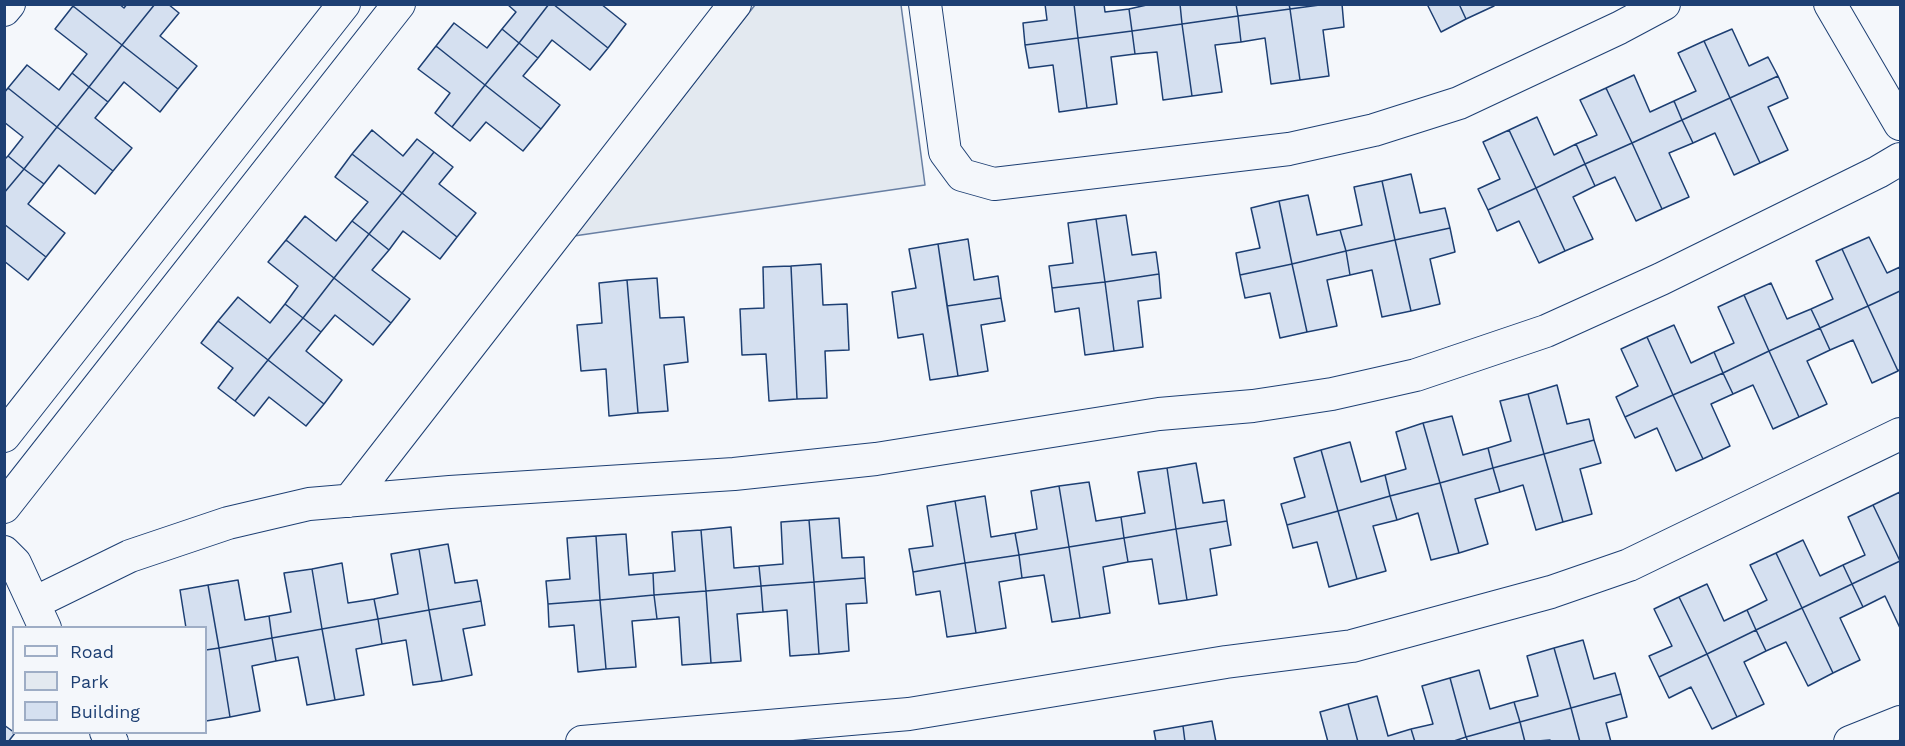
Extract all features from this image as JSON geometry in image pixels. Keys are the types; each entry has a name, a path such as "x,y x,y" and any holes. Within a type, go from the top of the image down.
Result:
{"street":[{"path":"4,10 9,4"},
{"path":"4,436 344,4"},
{"path":"4,507 399,4"},
{"path":"349,501 735,4"},
{"path":"925,4 945,152 962,175 994,184 1289,149 1374,130 1459,103 1619,28 1664,4"},
{"path":"1830,4 1900,124"},
{"path":"4,552 15,562 39,615 130,556 228,523 309,504 450,492 734,474 864,460 1159,414 1253,406 1332,394 1416,375 1546,331 1682,269 1900,159"},
{"path":"582,741 909,714 1226,662 1352,646 1551,592 1629,565 1900,434"},
{"path":"1850,741 1900,722"}],"green space":[{"path":"755,5 901,5 925,185 574,236"}],"building":[{"path":"75,4 119,4 124,8 127,4 155,4 122,45 73,6"},
{"path":"155,4 168,4 179,13 160,36 197,66 178,89 122,45"},
{"path":"507,4 549,4 519,43 502,29 516,12"},
{"path":"549,4 553,4 608,48 590,70 552,40 538,58 519,43"},
{"path":"553,4 601,4 626,24 608,48"},
{"path":"1045,4 1074,4 1078,38 1025,45 1023,23 1047,20"},
{"path":"1074,4 1104,4 1105,12 1129,9 1132,31 1078,38"},
{"path":"1151,4 1180,4 1182,24 1132,31 1129,9"},
{"path":"1180,4 1236,4 1238,16 1182,24"},
{"path":"1236,4 1289,4 1290,9 1238,16"},
{"path":"1289,4 1327,4 1290,9"},
{"path":"1342,4 1344,27 1323,30 1329,76 1300,80 1290,9"},
{"path":"1427,4 1459,4 1466,19 1441,32"},
{"path":"1459,4 1493,4 1494,6 1466,19"},
{"path":"73,6 122,45 89,87 72,73 87,54 55,29"},
{"path":"1290,9 1300,80 1271,84 1265,38 1241,42 1238,16"},
{"path":"1238,16 1241,42 1215,45 1222,92 1192,96 1182,24"},
{"path":"454,23 487,48 502,29 519,43 485,85 436,46"},
{"path":"1182,24 1192,96 1163,100 1157,52 1135,54 1132,31"},
{"path":"1732,29 1749,66 1768,57 1778,76 1730,98 1704,41"},
{"path":"1132,31 1135,54 1111,57 1117,104 1087,108 1078,38"},
{"path":"1078,38 1087,108 1059,112 1053,65 1029,68 1025,45"},
{"path":"1704,41 1730,98 1682,120 1674,101 1696,91 1678,53"},
{"path":"519,43 538,58 523,76 560,105 541,129 485,85"},
{"path":"122,45 178,89 160,112 124,82 108,102 89,87"},
{"path":"436,46 485,85 452,127 435,113 450,93 418,69"},
{"path":"27,65 59,90 72,73 89,87 57,127 8,88"},
{"path":"1634,75 1650,112 1674,101 1682,120 1632,143 1606,88"},
{"path":"1778,76 1788,98 1768,107 1788,150 1760,163 1730,98"},
{"path":"485,85 541,129 523,151 486,122 470,141 452,127"},
{"path":"89,87 108,102 95,118 132,148 113,171 57,127"},
{"path":"8,88 57,127 24,169 8,156 23,137 4,122 4,93"},
{"path":"1606,88 1632,143 1585,164 1576,144 1597,135 1580,100"},
{"path":"1730,98 1760,163 1734,175 1715,133 1693,143 1682,120"},
{"path":"1537,117 1554,155 1576,144 1585,164 1536,188 1509,130"},
{"path":"1682,120 1693,143 1669,153 1689,197 1662,209 1632,143"},
{"path":"57,127 113,171 95,194 59,165 44,184 24,169"},
{"path":"372,130 403,156 417,139 434,152 402,193 352,154"},
{"path":"1509,130 1536,188 1488,210 1478,189 1500,179 1483,142"},
{"path":"1632,143 1662,209 1636,221 1615,177 1595,186 1585,164"},
{"path":"434,152 453,167 439,184 476,213 457,237 402,193"},
{"path":"352,154 402,193 369,234 352,221 368,202 335,177"},
{"path":"8,156 24,169 4,193 4,160"},
{"path":"1585,164 1595,186 1573,197 1593,239 1565,251 1536,188"},
{"path":"24,169 44,184 28,204 65,233 46,257 4,224 4,193"},
{"path":"1411,174 1420,213 1445,208 1450,228 1395,240 1382,181"},
{"path":"1382,181 1395,240 1346,251 1340,230 1362,225 1354,187"},
{"path":"1536,188 1565,251 1539,263 1519,221 1497,231 1488,210"},
{"path":"402,193 457,237 440,259 403,231 389,250 369,234"},
{"path":"1308,195 1317,235 1340,230 1346,251 1292,264 1279,201"},
{"path":"1279,201 1292,264 1240,275 1236,253 1260,248 1251,208"},
{"path":"1126,215 1132,255 1156,252 1159,274 1105,282 1096,219"},
{"path":"305,216 336,241 352,221 369,234 334,278 286,240"},
{"path":"1096,219 1105,282 1052,288 1049,266 1073,263 1068,223"},
{"path":"4,224 46,257 28,280 4,261"},
{"path":"1450,228 1455,252 1430,259 1440,304 1411,311 1395,240"},
{"path":"369,234 389,250 372,270 410,299 391,323 334,278"},
{"path":"1869,237 1887,273 1900,267 1900,291 1868,306 1842,249"},
{"path":"968,239 974,280 998,276 1001,298 947,306 938,244"},
{"path":"286,240 334,278 303,318 285,304 298,286 268,262"},
{"path":"1395,240 1411,311 1382,317 1372,270 1350,275 1346,251"},
{"path":"938,244 958,376 930,380 923,334 898,338 892,292 916,288 909,249"},
{"path":"1842,249 1868,306 1820,328 1811,309 1833,299 1816,261"},
{"path":"1346,251 1350,275 1327,280 1337,326 1307,332 1292,264"},
{"path":"821,264 823,305 847,304 849,350 825,351 827,398 797,399 791,266"},
{"path":"1292,264 1307,332 1280,338 1270,293 1245,298 1240,275"},
{"path":"791,266 797,399 769,401 766,354 742,355 740,309 764,308 763,267"},
{"path":"1159,274 1161,298 1138,301 1143,347 1114,351 1105,282"},
{"path":"334,278 391,323 373,345 335,315 321,332 303,318"},
{"path":"657,278 660,318 684,317 688,362 664,365 668,411 638,413 627,280"},
{"path":"627,280 638,413 609,416 606,369 581,371 577,325 602,323 599,283"},
{"path":"1105,282 1114,351 1085,355 1079,308 1055,312 1052,288"},
{"path":"1771,283 1787,319 1811,309 1820,328 1769,351 1744,295"},
{"path":"1900,291 1900,369 1898,371 1868,306"},
{"path":"1744,295 1769,351 1723,373 1714,352 1734,343 1718,307"},
{"path":"238,297 270,323 285,304 303,318 268,360 218,321"},
{"path":"1001,298 1005,321 981,325 988,371 958,376 947,306"},
{"path":"1868,306 1898,371 1872,383 1853,340 1830,350 1820,328"},
{"path":"303,318 321,332 306,351 342,380 324,404 268,360"},
{"path":"218,321 268,360 235,401 218,388 233,368 201,343"},
{"path":"1674,325 1691,363 1714,352 1723,373 1673,395 1647,337"},
{"path":"1820,328 1830,350 1807,361 1827,404 1799,417 1769,351"},
{"path":"1647,337 1673,395 1625,417 1616,397 1638,386 1621,349"},
{"path":"1769,351 1799,417 1773,429 1753,385 1733,394 1723,373"},
{"path":"268,360 324,404 306,426 269,397 254,416 235,401"},
{"path":"1723,373 1733,394 1711,404 1730,446 1703,459 1673,395"},
{"path":"1557,385 1567,424 1589,419 1594,440 1544,454 1528,394"},
{"path":"1528,394 1544,454 1493,468 1488,448 1511,441 1500,401"},
{"path":"1673,395 1703,459 1676,471 1657,428 1635,438 1625,417"},
{"path":"1452,416 1463,455 1488,448 1493,468 1440,483 1423,423"},
{"path":"1423,423 1440,483 1390,496 1385,475 1406,469 1396,432"},
{"path":"1594,440 1601,463 1580,469 1592,514 1563,522 1544,454"},
{"path":"1350,442 1361,482 1385,475 1390,496 1338,511 1321,450"},
{"path":"1321,450 1338,511 1287,525 1281,504 1305,497 1294,458"},
{"path":"1544,454 1563,522 1536,530 1523,485 1500,492 1493,468"},
{"path":"1196,463 1203,503 1224,500 1227,521 1176,529 1167,468"},
{"path":"1167,468 1176,529 1124,538 1121,517 1145,513 1138,472"},
{"path":"1493,468 1500,492 1475,499 1488,544 1459,553 1440,483"},
{"path":"1089,482 1096,521 1121,517 1124,538 1069,547 1059,486"},
{"path":"1440,483 1459,553 1431,560 1418,513 1397,520 1390,496"},
{"path":"1059,486 1069,547 1019,555 1015,533 1037,529 1031,491"},
{"path":"1900,492 1900,561 1873,505"},
{"path":"985,496 991,537 1015,533 1019,555 965,563 955,501"},
{"path":"1390,496 1397,520 1373,526 1386,571 1357,579 1338,511"},
{"path":"955,501 965,563 913,572 909,549 933,546 927,506"},
{"path":"1873,505 1900,561 1852,584 1843,565 1865,555 1848,517"},
{"path":"1338,511 1357,579 1329,587 1317,542 1293,548 1287,525"},
{"path":"839,518 842,558 864,557 865,578 814,582 809,520"},
{"path":"809,520 814,582 761,586 759,566 783,564 781,522"},
{"path":"1227,521 1231,545 1210,549 1217,595 1187,600 1176,529"},
{"path":"731,527 734,568 759,566 761,586 706,591 701,530"},
{"path":"1176,529 1187,600 1159,604 1152,559 1128,562 1124,538"},
{"path":"701,530 706,591 654,595 653,573 675,571 672,532"},
{"path":"626,534 629,575 653,573 654,595 600,600 596,536"},
{"path":"596,536 600,600 548,604 546,581 570,579 567,538"},
{"path":"1124,538 1128,562 1103,567 1110,613 1080,618 1069,547"},
{"path":"1803,540 1820,576 1843,565 1852,584 1802,608 1776,553"},
{"path":"448,544 455,583 477,580 481,601 429,610 419,549"},
{"path":"1069,547 1080,618 1052,622 1044,575 1022,578 1019,555"},
{"path":"419,549 429,610 378,619 374,599 398,594 391,554"},
{"path":"1776,553 1802,608 1756,630 1747,610 1767,600 1750,565"},
{"path":"1019,555 1022,578 999,582 1006,628 976,633 965,563"},
{"path":"1900,561 1900,628 1885,596 1863,607 1852,584"},
{"path":"342,563 348,603 374,599 378,619 322,629 312,569"},
{"path":"965,563 976,633 947,637 940,591 916,595 913,572"},
{"path":"312,569 322,629 272,638 269,616 291,612 284,573"},
{"path":"865,578 867,603 846,604 849,651 819,654 814,582"},
{"path":"238,580 245,620 269,616 272,638 219,648 208,585"},
{"path":"814,582 819,654 790,656 787,610 763,612 761,586"},
{"path":"1707,584 1724,621 1747,610 1756,630 1707,654 1679,597"},
{"path":"1852,584 1863,607 1840,618 1860,660 1833,673 1802,608"},
{"path":"208,585 219,648 207,650 207,626 186,626 180,590"},
{"path":"761,586 763,612 737,614 741,661 711,663 706,591"},
{"path":"706,591 711,663 682,665 679,617 657,619 654,595"},
{"path":"654,595 657,619 632,621 636,667 606,669 600,600"},
{"path":"1679,597 1707,654 1659,677 1649,656 1672,646 1654,609"},
{"path":"600,600 606,669 578,672 574,625 549,627 548,604"},
{"path":"481,601 485,625 463,629 472,675 442,681 429,610"},
{"path":"1802,608 1833,673 1808,686 1786,642 1766,651 1756,630"},
{"path":"429,610 442,681 413,685 406,640 382,644 378,619"},
{"path":"378,619 382,644 356,649 364,695 335,700 322,629"},
{"path":"322,629 335,700 307,705 298,657 276,661 272,638"},
{"path":"1756,630 1766,651 1744,662 1764,704 1737,717 1707,654"},
{"path":"272,638 276,661 252,666 260,711 230,717 219,648"},
{"path":"1583,640 1594,679 1615,673 1621,694 1571,708 1554,648"},
{"path":"219,648 230,717 207,721 207,650"},
{"path":"1554,648 1571,708 1520,722 1514,702 1538,696 1527,656"},
{"path":"1707,654 1737,717 1712,729 1691,687 1669,698 1659,677"},
{"path":"1479,670 1490,709 1514,702 1520,722 1466,737 1450,678"},
{"path":"1450,678 1466,737 1451,742 1415,742 1411,729 1433,724 1422,686"},
{"path":"1621,694 1627,717 1606,723 1611,742 1580,742 1571,708"},
{"path":"1377,696 1388,736 1411,729 1415,742 1358,742 1348,704"},
{"path":"1348,704 1358,742 1328,742 1320,712"},
{"path":"1571,708 1580,742 1550,742 1550,740 1525,742 1520,722"},
{"path":"1212,721 1216,742 1185,742 1183,726"},
{"path":"1520,722 1525,742 1468,742 1466,737"},
{"path":"4,725 14,734 8,742 4,742"},
{"path":"1183,726 1185,742 1156,742 1154,731"}]}
